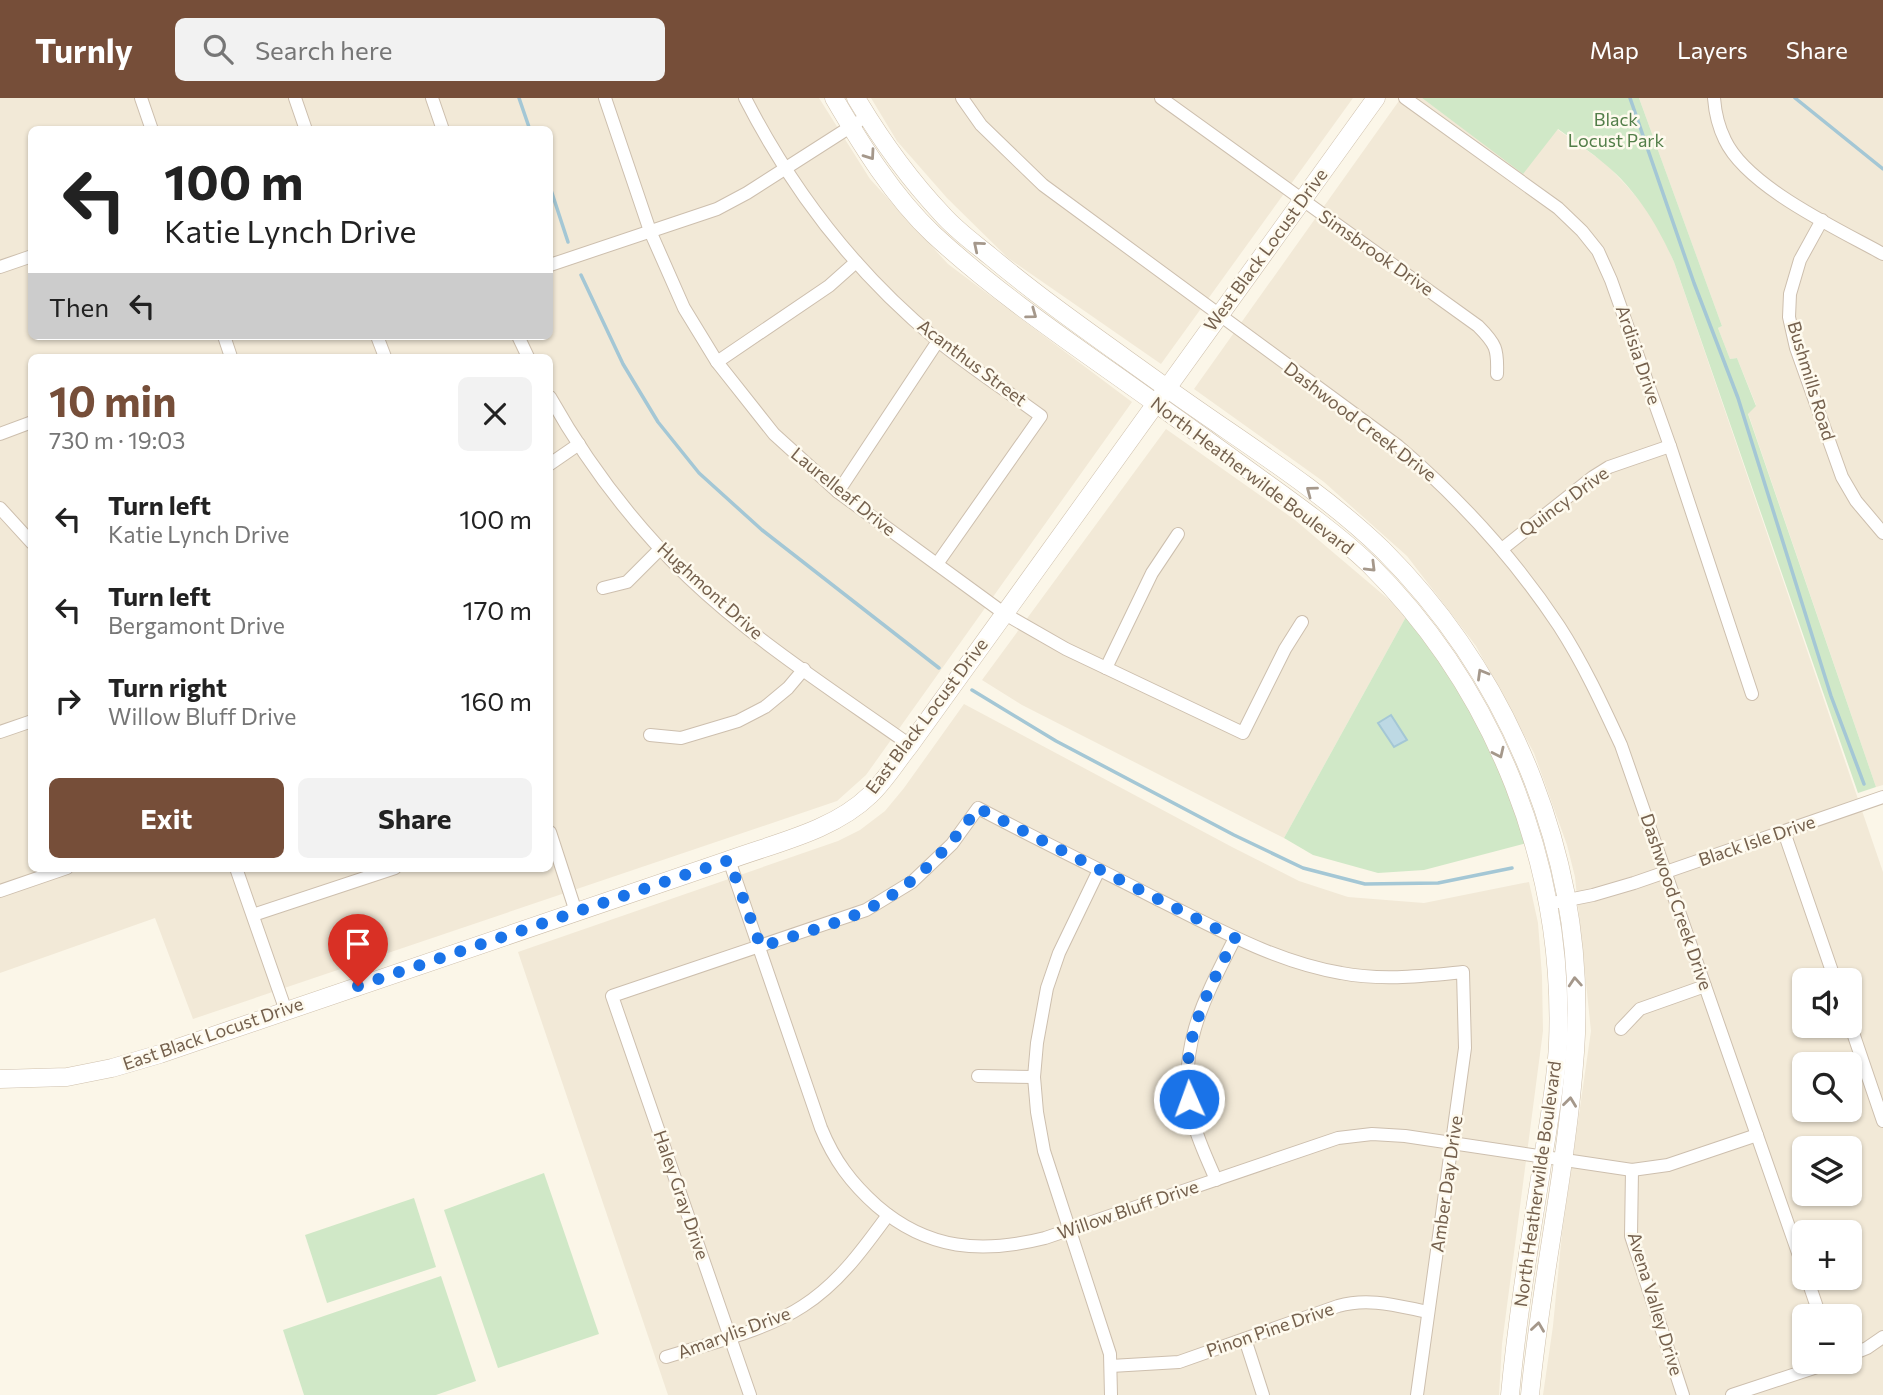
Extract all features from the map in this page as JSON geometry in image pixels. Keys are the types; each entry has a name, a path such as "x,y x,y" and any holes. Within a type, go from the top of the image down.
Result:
{"main road":[{"name":"North Heatherwilde Boulevard","path":"834,98 895,191 931,232 1007,296 1335,535 1367,562 1415,615 1457,670 1496,746 1529,824 1548,904 1555,963 1558,1042 1556,1078 1515,1345 1510,1395"},
{"name":"North Heatherwilde Boulevard","path":"856,98 911,179 945,218 1019,281 1313,492 1380,548 1431,603 1473,659 1514,737 1541,796 1552,828 1567,901 1577,1006 1571,1096 1530,1395"},
{"name":"West Black Locust Drive","path":"1157,404 1376,98"},
{"name":"East Black Locust Drive","path":"0,1079 67,1076 112,1068 729,860 814,829 844,815 870,795 910,745 1157,404"}],"street":[{"path":"141,98 151,126"},
{"path":"295,98 305,126"},
{"path":"432,98 442,126"},
{"name":"Laurelleaf Drive","path":"605,98 650,231 694,327 717,362 774,434 838,492 1004,614 1066,649 1243,733 1285,649 1302,622"},
{"name":"Acanthus Street","path":"745,98 785,169 819,218 856,262 938,341 1041,416 936,564"},
{"name":"Dashwood Creek Drive","path":"962,98 981,125 1043,185 1398,446 1441,483 1502,549 1559,626 1594,687 1621,745 1792,1236"},
{"name":"Simsbrook Drive","path":"1161,98 1478,326 1493,342 1498,353 1497,374"},
{"name":"Ardisia Drive","path":"1405,98 1558,208 1598,251 1611,280 1670,446 1752,694"},
{"path":"1714,98 1725,141 1740,162 1758,180 1883,254"},
{"path":"553,264 718,209 867,117"},
{"name":"Bushmills Road","path":"1822,220 1800,260 1790,294 1789,317 1796,348 1842,477 1856,501 1883,533"},
{"path":"0,267 28,257"},
{"path":"717,362 829,286 856,262"},
{"path":"838,492 938,341"},
{"name":"Hughmont Drive","path":"553,402 623,506 660,550 729,613 910,745"},
{"path":"0,433 28,423"},
{"path":"553,462 579,444"},
{"name":"Quincy Drive","path":"1502,549 1609,467 1670,446"},
{"path":"0,508 28,539"},
{"path":"1106,668 1152,573 1178,534"},
{"path":"603,588 627,583 660,550"},
{"path":"650,735 681,738 738,720 765,706 788,688 804,669"},
{"path":"0,732 28,722"},
{"name":"Black Isle Drive","path":"1548,904 1667,872 1883,797"},
{"path":"761,947 866,910 891,896 912,882 952,844 978,808 1235,938 1194,1024 1188,1054 1187,1085 1191,1114 1216,1180"},
{"path":"1784,832 1831,968"},
{"path":"553,841 576,912"},
{"name":"Willow Bluff Drive","path":"729,860 830,1150 852,1182 888,1216 924,1237 954,1245 984,1248 1015,1246 1070,1230 1338,1138 1371,1134 1405,1136 1632,1170 1668,1165 1757,1135"},
{"path":"1099,870 1059,953 1046,988 1034,1077 1044,1151 1102,1322 1111,1366 1111,1395"},
{"path":"0,891 55,872"},
{"path":"237,872 286,1010"},
{"path":"253,915 383,872"},
{"name":"Amber Day Drive","path":"1235,938 1285,959 1343,974 1403,978 1463,972 1465,1048 1417,1395"},
{"name":"Haley Gray Drive","path":"750,1395 612,996 761,947"},
{"path":"1621,1029 1640,1009 1705,986"},
{"path":"1855,1038 1883,1121"},
{"path":"978,1076 1034,1077"},
{"name":"Avena Valley Drive","path":"1632,1170 1631,1236 1683,1395"},
{"name":"Amarylis Drive","path":"666,1357 787,1315 816,1297 860,1254 888,1216"},
{"name":"Pinon Pine Drive","path":"1111,1366 1179,1362 1356,1301 1428,1312"},
{"path":"1862,1350 1883,1337"},
{"path":"1245,1339 1263,1395"},
{"path":"1732,1395 1796,1374"}],"shaded area":[{"path":"0,98 819,98 870,179 948,264 1132,402 866,775 837,801 193,1019 155,918 0,973"},
{"path":"871,98 1353,98 1161,364 1008,258 947,198 897,141"},
{"path":"1401,98 1422,98 1523,173 1557,129 1606,164 1645,207 1674,262 1883,872 1883,1395 1543,1395 1562,1233 1591,1031 1575,877 1567,845 1534,753 1476,646 1407,556 1324,482 1194,389"},
{"path":"1639,98 1883,98 1883,785 1876,787 1748,413 1756,405 1737,358 1730,359 1718,328 1722,326"},
{"path":"1166,429 1295,520 1407,615 1284,838 1022,705 982,680"},
{"path":"964,704 1299,881 1348,897 1424,903 1529,882 1538,923 1543,1031 1502,1344 1499,1395 668,1395 518,952 838,841 860,830 885,811 904,788"}],"green space":[{"name":"Black Locust Park","path":"1422,98 1639,98 1722,326 1718,328 1730,359 1737,358 1756,406 1748,414 1876,787 1858,793 1674,262 1646,210 1617,175 1558,129 1523,174"},
{"path":"1407,615 1432,648 1484,732 1527,843 1424,870 1378,873 1313,855 1284,838"},
{"path":"544,1173 599,1334 498,1368 444,1210"},
{"path":"414,1198 436,1267 327,1303 305,1235"},
{"path":"441,1276 476,1381 436,1395 304,1395 283,1330"}],"water":[{"path":"1391,715 1407,740 1394,747 1378,723"}],"waterway":[{"path":"519,98 529,126"},
{"path":"1630,98 1694,283 1738,398 1831,696 1864,784"},
{"path":"1795,98 1883,169"},
{"path":"553,196 568,242"},
{"path":"581,275 623,364 658,422 699,473 762,530 939,668"},
{"path":"972,690 1056,741 1234,835 1303,868 1365,884 1438,883 1512,868"}],"route":[{"path":"358,986 729,860 761,947 846,918 891,896 912,882 952,844 978,808 1235,938 1194,1024 1188,1054 1189,1099"}]}
